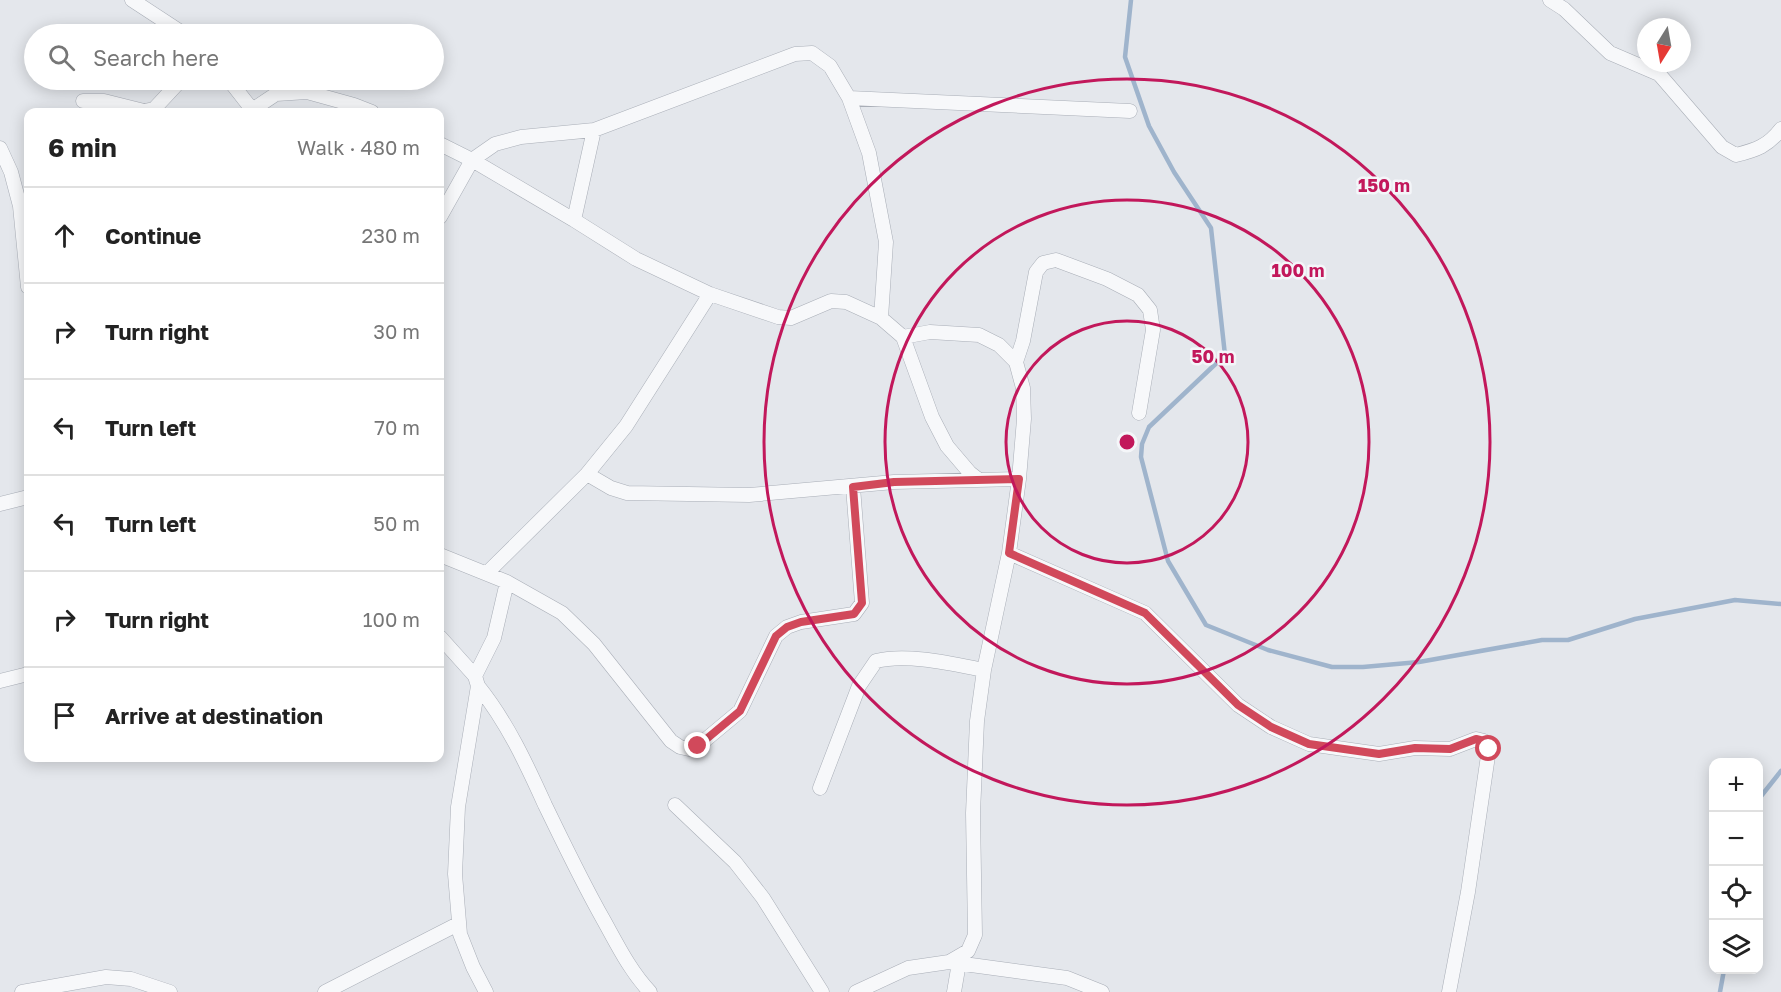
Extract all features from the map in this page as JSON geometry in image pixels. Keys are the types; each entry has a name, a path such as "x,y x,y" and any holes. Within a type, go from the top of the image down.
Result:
{"street":[{"path":"132,0 169,24"},
{"path":"1550,0 1563,9 1610,53 1659,74 1722,147 1736,155 1757,150 1781,129"},
{"path":"444,210 472,160 495,144 521,137 594,130 795,54 812,53 830,66 849,98 869,153 886,242 882,318"},
{"path":"156,108 172,90"},
{"path":"237,90 251,108"},
{"path":"257,108 276,94 307,92 362,108"},
{"path":"849,98 1090,111 1130,111"},
{"path":"83,101 104,101 132,108"},
{"path":"574,220 594,130"},
{"path":"444,146 574,220 636,259 710,294 778,317 791,318 831,302 846,302 882,318 903,337 932,417 947,446 979,480"},
{"path":"0,148 12,172 20,206 24,246"},
{"path":"1016,362 1023,341 1036,272 1043,263 1056,260 1107,279 1138,295 1150,310 1153,330 1139,413"},
{"path":"487,573 587,474 626,426 710,294"},
{"path":"903,337 930,332 979,335 999,345 1016,362 1023,388 1024,419 1019,479 1009,553 984,670 977,721 974,790 975,935 968,951 954,963 954,992"},
{"path":"587,474 611,488 627,493 749,495 894,482 1019,479"},
{"path":"444,557 507,582 562,613 594,644 671,741 680,747 689,749 698,746 740,711 776,636 787,627 801,622 854,614 862,603 853,487"},
{"path":"0,504 24,498"},
{"path":"1009,553 1145,613 1238,705 1271,727 1309,744 1379,754 1415,748 1450,749 1476,739 1484,741 1489,749 1468,892 1449,992"},
{"path":"486,992 473,967 458,924 456,874 458,807 477,681 494,638 507,582"},
{"path":"444,642 495,706 517,744 578,874 638,980 650,992"},
{"path":"819,788 859,686 876,661 888,658 942,662 984,670"},
{"path":"0,681 24,675"},
{"path":"675,805 735,862 763,898 822,992"},
{"path":"325,992 458,924"},
{"path":"856,992 908,968 954,963 1066,978 1102,992"},
{"path":"22,992 106,977 131,979 170,992"}],"waterway":[{"path":"1131,0 1125,57 1149,126 1174,172 1211,228 1225,355 1149,427 1142,444 1141,457 1168,561 1206,625 1268,650 1332,667 1363,667 1419,662 1542,640 1568,640 1635,619 1735,600 1781,604"},
{"path":"1763,794 1781,771"},
{"path":"1720,992 1723,974"}],"route":[{"path":"698,746 740,711 776,636 787,627 801,622 854,614 862,603 853,487 894,482 1019,479 1009,553 1145,613 1238,705 1271,727 1309,744 1379,754 1415,748 1450,749 1476,739 1484,741 1489,749"}]}
